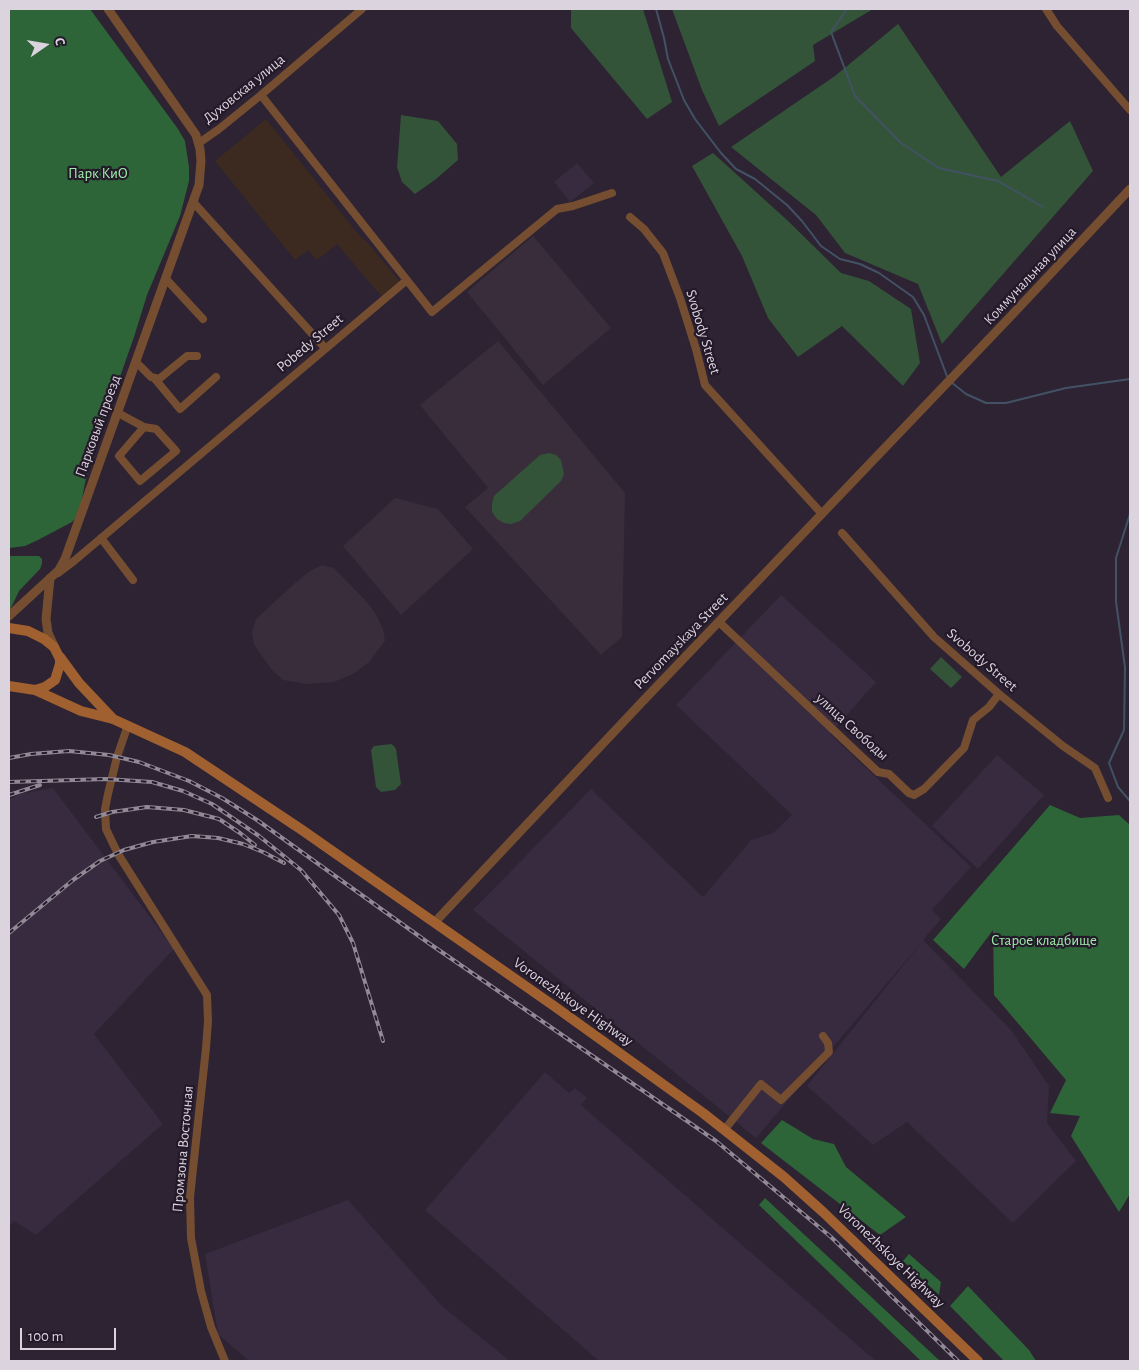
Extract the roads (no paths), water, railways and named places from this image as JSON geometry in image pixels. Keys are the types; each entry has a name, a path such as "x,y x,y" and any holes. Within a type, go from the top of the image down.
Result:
{"main road":[{"path":"9,628 28,630 50,643 76,679 113,719"},
{"path":"35,690 45,687 55,680 60,664 57,652"},
{"name":"Voronezhskoye Highway","path":"9,686 35,690 81,711 113,719 186,752 435,922 725,1129 823,1212 978,1361"}],"street":[{"name":"Духовская улица","path":"108,9 194,131 199,143 261,95 351,12 362,9"},
{"path":"1046,9 1058,26 1130,110"},
{"path":"261,95 432,312 557,208 573,206 612,193"},
{"name":"Парковый проезд","path":"9,616 59,570 65,559 194,203 201,169 199,143"},
{"name":"Коммунальная улица","path":"949,380 1130,189"},
{"path":"194,203 324,348"},
{"name":"Svobody Street","path":"630,217 644,229 663,253 680,298 705,384 822,514"},
{"path":"166,279 203,319"},
{"name":"Pobedy Street","path":"50,578 83,554 324,348 407,280"},
{"path":"155,379 159,379 188,356 197,356"},
{"path":"136,362 155,379 180,409 216,378"},
{"name":"Pervomayskaya Street","path":"435,922 949,380"},
{"path":"118,413 144,427 156,429 176,451 140,481 119,456 144,427"},
{"name":"Svobody Street","path":"842,533 934,637 999,694 1063,746 1095,768 1108,798"},
{"path":"101,538 132,580"},
{"path":"50,578 46,619 48,633 57,652"},
{"name":"улица Свободы","path":"719,622 878,772 890,774 914,795 924,789 964,748 973,720 989,707 999,694"},
{"name":"Промзона Восточная","path":"128,725 117,757 108,794 105,809 106,828 118,854 206,995 208,1020 206,1048 190,1196 191,1238 211,1327 224,1361"},
{"path":"725,1129 761,1084 781,1100 791,1091 829,1052 828,1043 823,1036"}],"waterway":[{"path":"656,9 668,59 684,100 695,119 721,153 736,169 755,179 787,205 821,246 840,259 860,264 879,273 913,297 924,315 948,379"},
{"path":"847,9 831,32 855,96 901,143 939,168 998,181 1043,207"},
{"path":"951,382 966,394 986,403 1006,403 1066,388 1130,379"},
{"path":"1130,514 1116,558 1116,602 1125,667 1124,730 1109,763 1118,787 1130,801"}],"railway":[{"path":"9,758 69,751 109,755 139,762 189,781 222,798 257,820 430,944 716,1141 831,1237 958,1361"},
{"path":"9,782 106,779 152,782 183,791 212,804 259,836 301,870 339,915 353,943 383,1041"},
{"path":"9,795 40,785"},
{"path":"96,817 112,812 147,807 184,810 219,819 255,845"},
{"path":"9,933 73,880 100,861 124,850 153,842 192,836 218,838 243,844 284,863"}],"park label":[{"name":"Парк КиО","path":"98,173"},
{"name":"Старое кладбище","path":"1044,940"}]}
